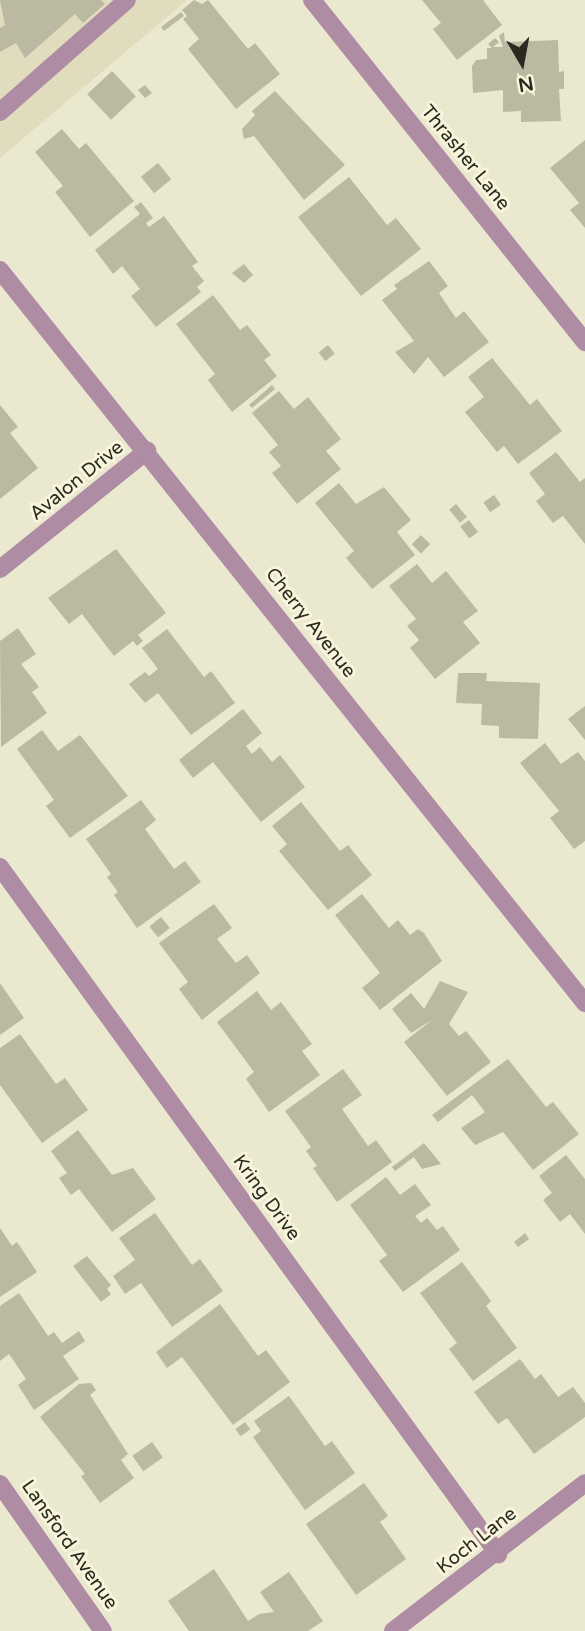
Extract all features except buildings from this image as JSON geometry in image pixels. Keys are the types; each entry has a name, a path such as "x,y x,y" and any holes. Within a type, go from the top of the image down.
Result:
{"street":[{"path":"0,112 127,0"},
{"name":"Thrasher Lane","path":"312,0 585,342"},
{"name":"Cherry Avenue","path":"0,270 585,1003"},
{"name":"Avalon Drive","path":"0,569 147,452"},
{"name":"Kring Drive","path":"0,866 498,1553"},
{"name":"Koch Lane","path":"393,1631 498,1553 585,1483"},
{"name":"Lansford Avenue","path":"0,1484 103,1631"}],"shaded area":[{"path":"0,0 187,0 0,158"}]}
